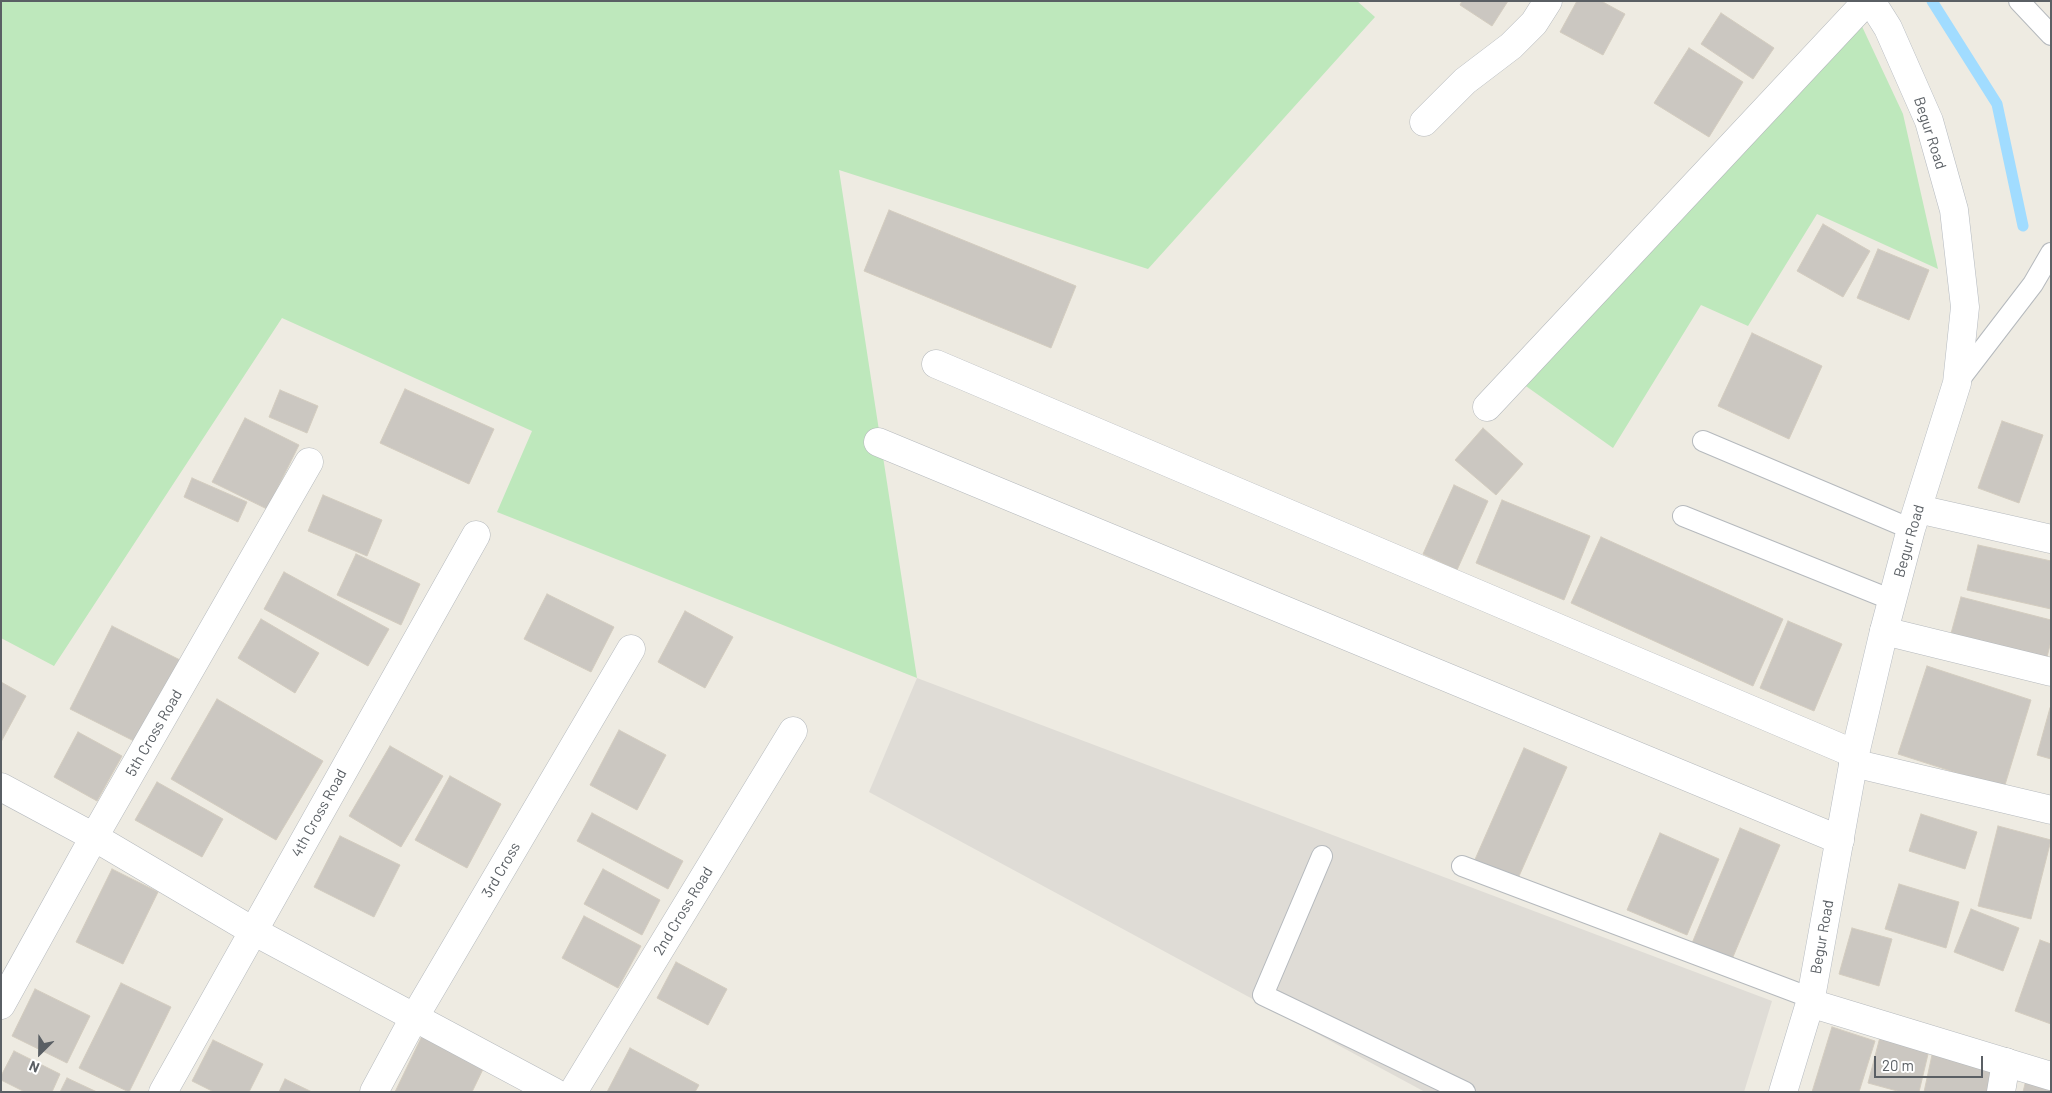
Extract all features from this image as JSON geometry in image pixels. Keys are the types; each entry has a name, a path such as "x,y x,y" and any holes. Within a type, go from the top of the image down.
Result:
{"street":[{"path":"1424,122 1465,80 1511,46 1534,23 1548,1"},
{"path":"1487,407 1866,1"},
{"name":"Begur Road","path":"1783,1092 1810,1001 1854,759 1884,631 1914,519 1957,383 1965,307 1954,210 1929,121 1888,28 1872,1"},
{"path":"936,364 1854,759 2051,810"},
{"path":"878,442 1840,840"},
{"name":"5th Cross Road","path":"1,1005 94,837 309,462"},
{"path":"1914,519 2051,539"},
{"name":"4th Cross Road","path":"163,1092 476,535"},
{"path":"1884,631 2051,672"},
{"name":"3rd Cross","path":"374,1092 414,1018 631,649"},
{"name":"2nd Cross Road","path":"573,1092 793,731"},
{"path":"1,787 94,837 253,931 554,1092"},
{"path":"1810,1001 2051,1076"},
{"path":"2001,1092 2006,1062"}],"lane":[{"path":"2019,1 2051,35"},
{"path":"1957,383 2033,284 2051,253"},
{"path":"1703,441 1914,519"},
{"path":"1684,516 1892,600"},
{"path":"1322,856 1263,995 1464,1092"},
{"path":"1462,866 1810,1001"}],"shaded area":[{"path":"917,678 1772,1001 1744,1092 1425,1092 869,792"}],"green space":[{"path":"1,1 1357,1 1375,17 1148,269 839,170 917,678 497,512 532,431 282,318 54,666 1,638"},
{"path":"1859,20 1903,114 1938,269 1817,214 1748,326 1701,305 1613,448 1523,384"}],"building":[{"path":"1462,1 1508,1 1492,26 1460,5"},
{"path":"1577,1 1601,1 1625,14 1603,55 1560,32"},
{"path":"1721,13 1774,48 1753,79 1701,44"},
{"path":"1689,48 1743,82 1709,137 1654,103"},
{"path":"889,210 1076,286 1051,348 864,271"},
{"path":"1823,224 1870,251 1843,297 1797,271"},
{"path":"1878,249 1929,270 1909,320 1857,298"},
{"path":"1752,333 1822,366 1789,439 1718,406"},
{"path":"405,389 494,429 469,484 380,443"},
{"path":"280,390 318,406 307,433 269,417"},
{"path":"245,418 299,445 267,509 212,482"},
{"path":"2002,421 2043,435 2019,503 1978,488"},
{"path":"1483,428 1523,464 1496,495 1455,460"},
{"path":"192,478 247,502 238,522 184,497"},
{"path":"1454,485 1488,501 1457,570 1423,554"},
{"path":"323,495 382,520 367,556 308,531"},
{"path":"1502,500 1590,536 1564,600 1476,563"},
{"path":"1601,537 1783,619 1753,686 1571,603"},
{"path":"1978,545 2051,561 2051,609 1967,590"},
{"path":"356,554 420,584 401,625 337,595"},
{"path":"284,572 389,629 368,666 264,609"},
{"path":"547,594 614,627 591,672 524,639"},
{"path":"1961,597 2051,620 2051,641 2046,661 1950,637"},
{"path":"685,611 733,637 705,688 658,662"},
{"path":"261,619 319,653 295,693 238,658"},
{"path":"1788,621 1842,644 1814,711 1760,688"},
{"path":"112,626 182,661 140,744 70,709"},
{"path":"1927,666 2031,700 2004,788 1898,754"},
{"path":"1,682 26,696 1,742"},
{"path":"217,699 323,761 276,840 171,779"},
{"path":"2051,708 2051,759 2037,755"},
{"path":"619,730 666,755 637,810 590,785"},
{"path":"78,732 122,756 97,801 54,777"},
{"path":"390,746 443,776 401,847 349,816"},
{"path":"1524,748 1567,767 1516,883 1473,864"},
{"path":"450,776 501,804 467,868 415,840"},
{"path":"157,782 223,819 202,857 135,820"},
{"path":"592,813 683,861 668,889 577,841"},
{"path":"1921,814 1977,832 1965,869 1909,851"},
{"path":"1998,826 2051,840 2031,919 1978,906"},
{"path":"1740,828 1780,845 1730,964 1690,948"},
{"path":"1660,833 1719,859 1687,935 1627,910"},
{"path":"340,836 400,865 374,917 314,887"},
{"path":"112,869 158,892 123,964 76,942"},
{"path":"603,869 660,900 642,935 584,904"},
{"path":"1899,884 1959,902 1946,948 1885,929"},
{"path":"1971,909 2019,928 2003,971 1954,952"},
{"path":"584,916 641,946 618,988 562,958"},
{"path":"1852,928 1892,939 1879,986 1839,974"},
{"path":"2040,940 2051,944 2051,1024 2015,1011"},
{"path":"676,962 727,989 708,1025 657,998"},
{"path":"121,983 171,1007 129,1092 79,1068"},
{"path":"35,989 90,1016 67,1063 12,1036"},
{"path":"1832,1027 1875,1041 1859,1092 1812,1092"},
{"path":"423,1034 485,1065 472,1092 395,1092"},
{"path":"1880,1037 1929,1050 1919,1092 1901,1092 1868,1083"},
{"path":"213,1040 263,1064 249,1092 214,1092 192,1081"},
{"path":"630,1048 699,1085 695,1092 607,1092"},
{"path":"14,1051 60,1074 52,1092 25,1092 1,1080 1,1076"},
{"path":"1932,1055 1993,1068 1989,1092 1924,1092"},
{"path":"2027,1076 2051,1082 2051,1092 2023,1092"},
{"path":"67,1078 97,1092 60,1092"},
{"path":"285,1079 312,1092 279,1092"}],"waterway":[{"path":"1932,1 1997,104 2023,226"}]}
